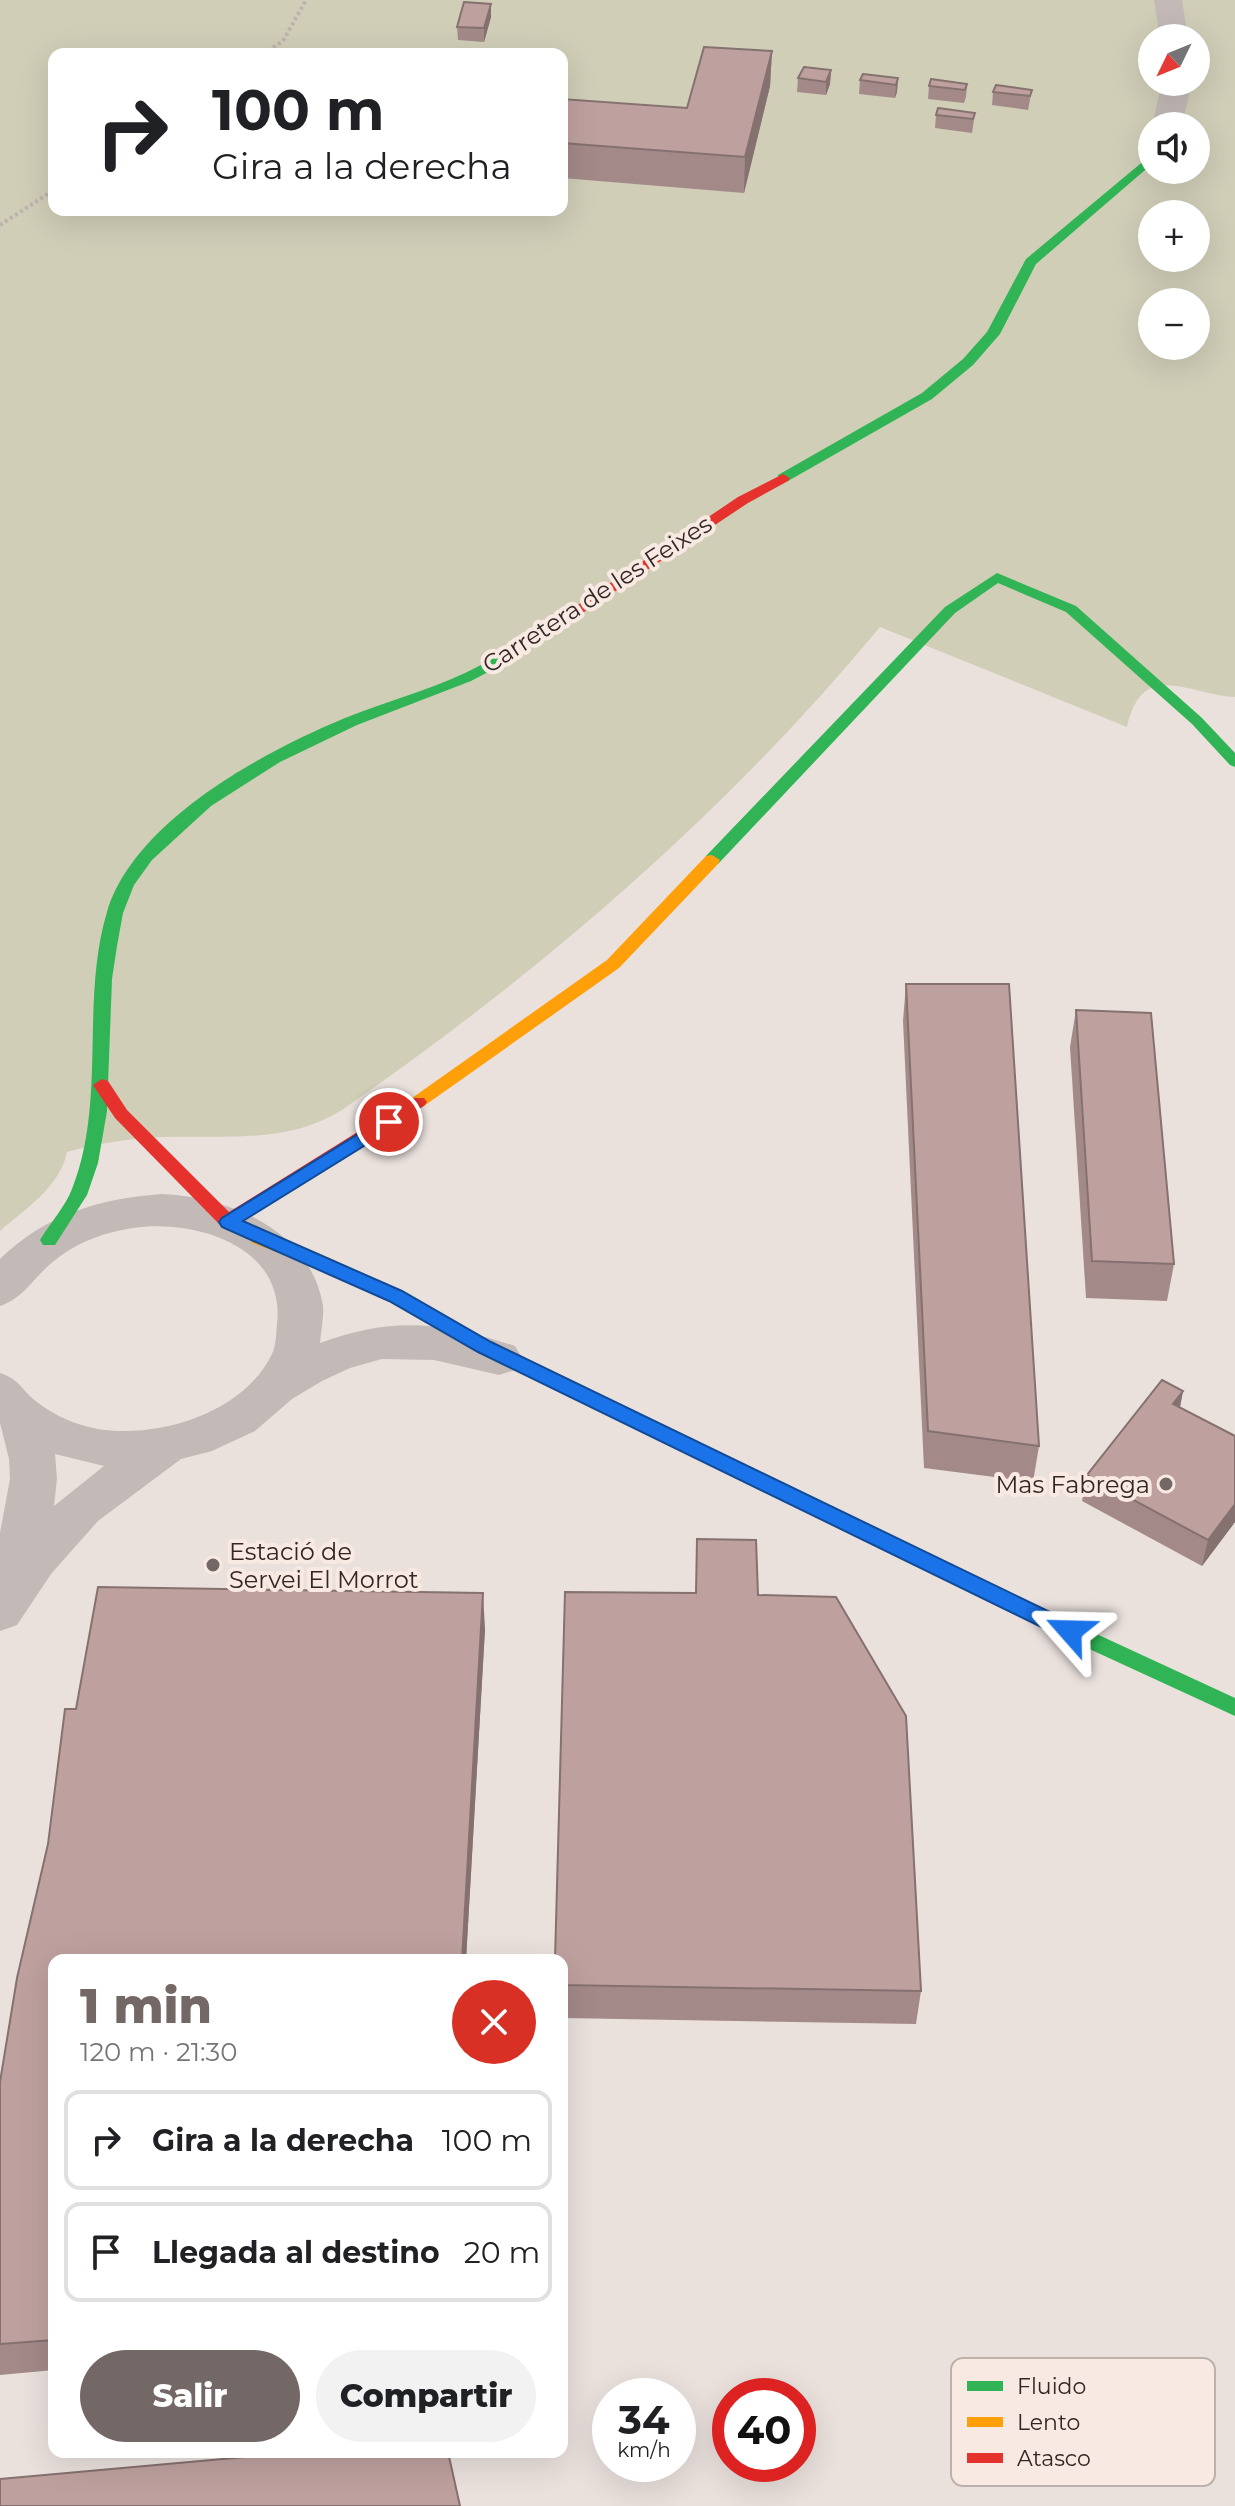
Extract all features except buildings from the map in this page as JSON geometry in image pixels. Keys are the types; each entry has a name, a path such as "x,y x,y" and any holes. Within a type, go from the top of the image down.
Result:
{"street":[{"path":"1168,0 1172,24"},
{"name":"Carretera de les Feixes","path":"49,1240 80,1191 88,1164 102,1085 104,977 116,908 135,866 172,827 285,752 337,727 453,683 508,656 743,500 927,396 968,362 993,334 1031,262 1138,170"},
{"path":"243,1230 389,1122 613,964 950,610 997,577 1071,609 1197,721 1235,762"},
{"path":"102,1085 121,1114 243,1230 283,1262 299,1291 302,1324 294,1356 275,1387"},
{"path":"0,1289 19,1264 49,1240 106,1216 138,1210 200,1214 320,1261 395,1296 520,1364 1042,1618 1235,1707"},
{"path":"11,1403 51,1434 85,1446 124,1450 164,1447 227,1426 253,1408 275,1387 321,1359 372,1341 446,1343 520,1364"},
{"path":"0,1601 34,1499 35,1460 11,1403"},
{"path":"0,1611 34,1560 81,1508 164,1447"}],"path":[{"path":"272,48 283,41 306,0"},
{"path":"0,225 48,194"}],"shaded area":[{"path":"0,0 1235,0 1235,697 1185,687 1156,687 1144,693 1134,706 1127,727 880,627 759,762 628,887 488,1003 342,1110 321,1121 279,1133 141,1138 67,1152 49,1187 0,1231"}],"traffic: fast":[{"path":"783,478 927,396 968,362 993,334 1031,262 1138,170"},
{"path":"712,860 950,610 997,577 1071,609 1197,721 1235,762"},
{"path":"49,1240 78,1195 89,1163 98,1111 104,979 115,913 126,884 146,856 206,803 275,758 352,721 466,678 504,658 564,619"},
{"path":"631,1418 1042,1618 1235,1707"}],"traffic: slow":[{"path":"418,1102 613,964 712,860"},
{"path":"258,1238 320,1261 395,1296 485,1347 631,1418"}],"traffic: jam":[{"path":"564,619 743,500 783,478"},
{"path":"102,1085 121,1114 228,1222 418,1102"}],"place":[{"name":"Mas Fabrega","path":"1166,1484"},
{"name":"Estació de Servei El Morrot","path":"213,1565"}],"route":[{"path":"389,1122 228,1222 258,1238 320,1261 395,1296 485,1347 1070,1631"}]}
